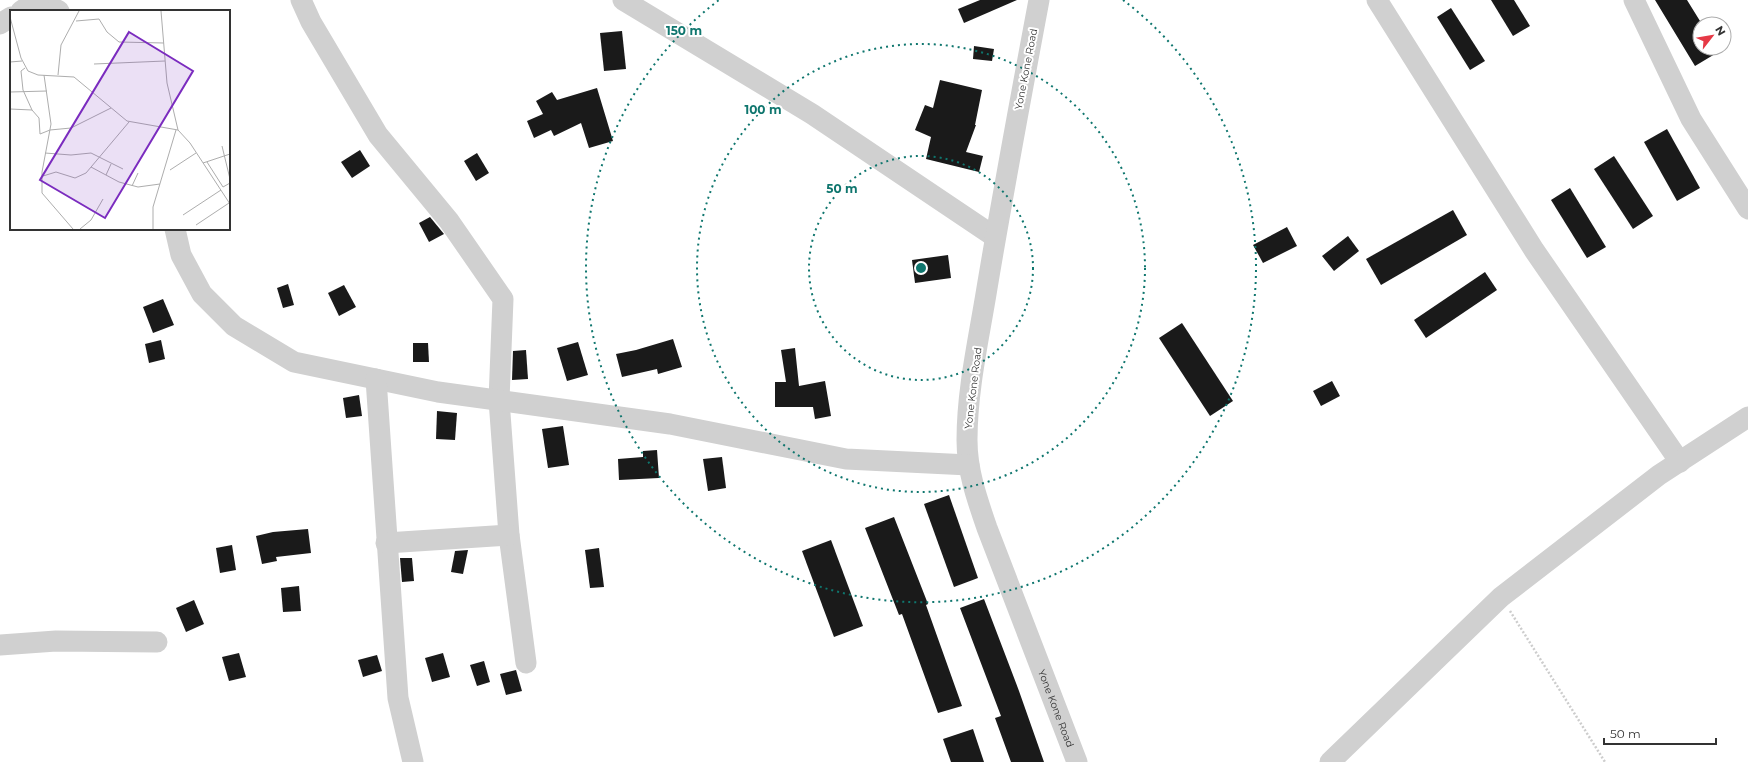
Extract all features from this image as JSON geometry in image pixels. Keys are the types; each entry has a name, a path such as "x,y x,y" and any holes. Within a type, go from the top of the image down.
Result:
{"street":[{"path":"22,10 38,0 57,10"},
{"path":"301,0 311,22 378,135 449,221 503,299 499,400 509,535 526,662"},
{"path":"623,0 812,114 995,237"},
{"name":"Yone Kone Road","path":"1039,0 995,237 971,385 967,441 969,465 974,489 987,528 1077,762"},
{"path":"1377,0 1534,250 1680,462"},
{"path":"1634,0 1691,120 1748,209"},
{"path":"0,24 10,18"},
{"path":"175,230 180,255 202,294 234,326 294,362 438,392 670,424 846,459 969,465"},
{"path":"376,379 386,543 398,698 413,762"},
{"path":"1330,762 1502,597 1659,475 1748,417"},
{"path":"386,543 509,535"},
{"path":"0,645 56,641 157,642"}],"path":[{"path":"1502,597 1605,762"}],"building":[{"path":"980,0 1017,0 964,23 958,9"},
{"path":"1491,0 1514,0 1530,26 1513,36"},
{"path":"1655,0 1687,0 1697,16 1692,16 1692,56 1712,56 1695,66"},
{"path":"1451,8 1485,61 1470,70 1437,17"},
{"path":"622,31 626,69 604,71 600,33"},
{"path":"974,46 994,49 992,61 973,59"},
{"path":"940,80 982,90 976,125 966,152 983,156 979,172 926,159 931,137 915,130 925,105 933,108"},
{"path":"597,88 613,141 589,148 581,123 554,136 551,130 534,138 527,121 543,114 536,101 552,92 557,100"},
{"path":"1667,129 1700,188 1677,201 1644,142"},
{"path":"360,150 370,166 352,178 341,162"},
{"path":"477,153 489,173 476,181 464,161"},
{"path":"1614,156 1653,216 1633,229 1594,169"},
{"path":"1570,188 1606,247 1587,258 1551,200"},
{"path":"1453,210 1467,235 1381,285 1366,259"},
{"path":"430,217 444,234 429,242 419,223"},
{"path":"1287,227 1297,246 1263,263 1253,245"},
{"path":"1348,236 1359,251 1334,271 1322,256"},
{"path":"948,255 951,278 915,283 912,260"},
{"path":"1485,272 1497,290 1426,338 1414,320"},
{"path":"288,284 294,305 283,308 277,288"},
{"path":"344,285 356,307 339,316 328,293"},
{"path":"163,299 174,325 153,333 143,307"},
{"path":"1182,323 1233,401 1210,416 1159,338"},
{"path":"673,339 682,367 658,374 657,369 622,377 616,354 636,350"},
{"path":"161,340 165,359 149,363 145,344"},
{"path":"578,342 588,375 567,381 557,348"},
{"path":"413,343 428,343 429,362 413,362"},
{"path":"795,348 799,386 825,381 831,416 815,419 813,407 775,407 775,382 786,382 781,350"},
{"path":"526,350 528,379 512,380 513,351"},
{"path":"1332,381 1340,396 1321,406 1313,391"},
{"path":"359,395 362,416 346,418 343,398"},
{"path":"437,411 457,413 455,440 436,439"},
{"path":"563,426 569,465 548,468 542,429"},
{"path":"657,450 659,478 619,480 618,459 643,457 643,451"},
{"path":"722,457 726,488 708,491 703,459"},
{"path":"949,495 978,578 954,587 924,504"},
{"path":"894,517 928,604 926,605 962,706 938,713 902,614 899,615 865,528"},
{"path":"308,529 311,553 276,557 277,561 262,564 256,536 273,532"},
{"path":"831,540 863,626 834,637 802,551"},
{"path":"232,545 236,570 220,573 216,548"},
{"path":"599,548 604,587 590,588 585,550"},
{"path":"468,550 463,574 451,572 455,551"},
{"path":"400,558 412,558 414,581 402,582"},
{"path":"299,586 301,611 283,612 281,588"},
{"path":"984,599 1044,762 1011,762 995,718 1001,716 960,608"},
{"path":"194,600 204,624 186,632 176,608"},
{"path":"239,653 246,677 229,681 222,657"},
{"path":"443,653 450,677 432,682 425,658"},
{"path":"377,655 382,671 363,677 358,660"},
{"path":"484,661 490,682 477,686 470,665"},
{"path":"516,670 522,691 506,695 500,674"},
{"path":"973,729 984,762 951,762 943,739"}]}
